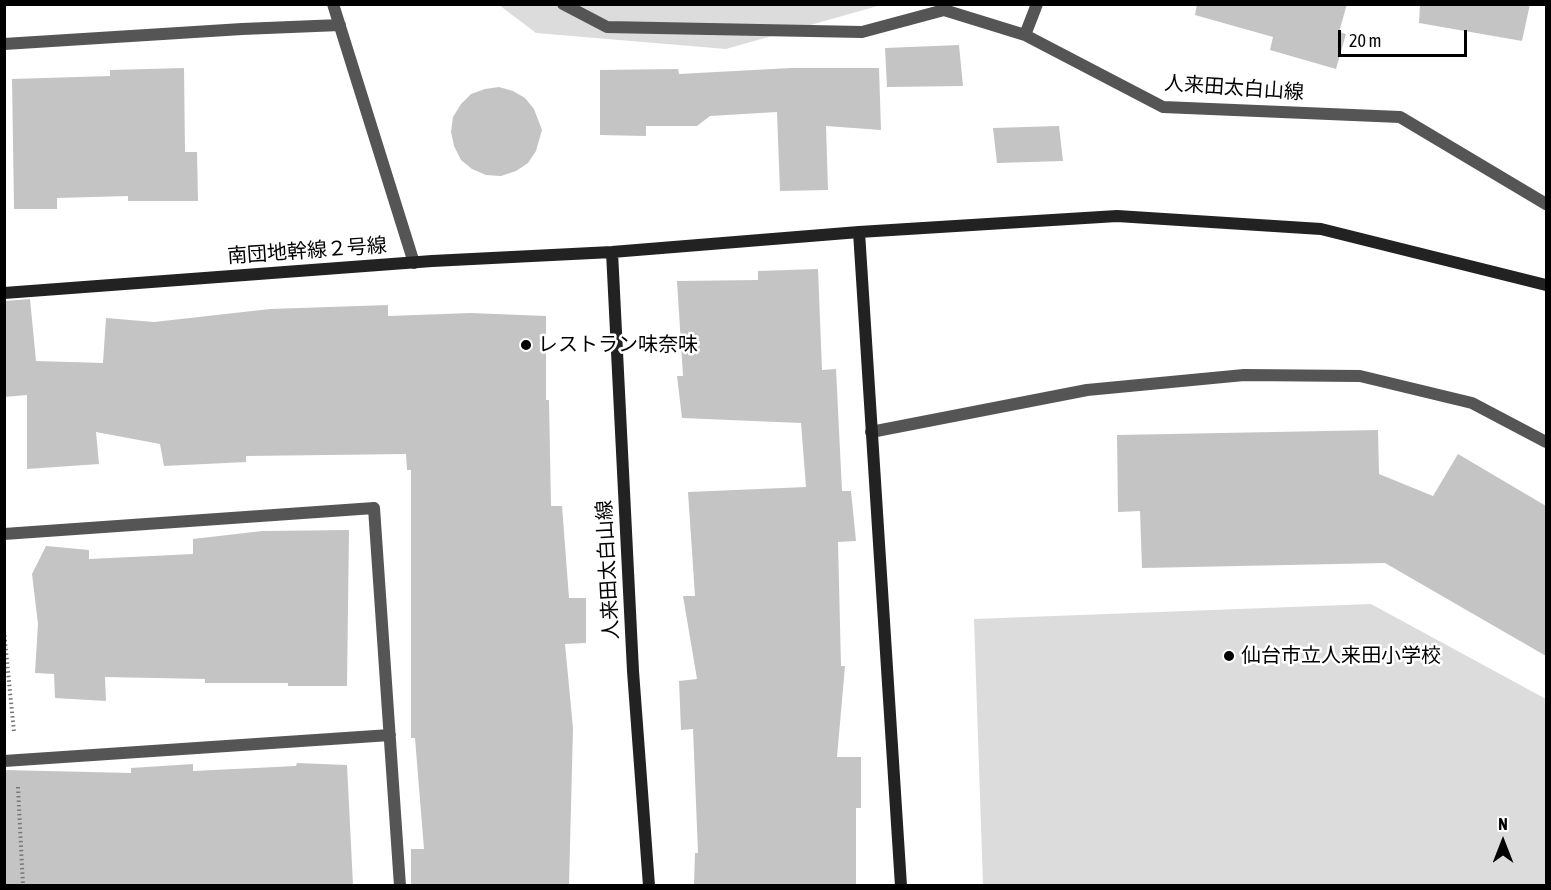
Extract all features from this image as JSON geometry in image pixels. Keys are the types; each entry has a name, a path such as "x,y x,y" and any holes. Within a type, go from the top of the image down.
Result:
{"street":[{"path":"333,4 414,263"},
{"name":"人来田太白山線","path":"563,4 608,27 840,32 862,32 944,10 1025,35 1163,107 1400,117 1546,204"},
{"path":"1025,35 1037,4"},
{"path":"4,44 340,25"},
{"name":"南団地幹線２号線","path":"4,293 414,263 612,252 859,232 1117,216 1321,229 1546,285"},
{"path":"859,232 901,885"},
{"name":"人来田太白山線","path":"612,252 633,671 649,885"},
{"path":"871,432 1087,390 1244,375 1360,376 1472,403 1546,442"},
{"path":"4,534 374,508 400,885"},
{"path":"4,761 390,735"}],"shaded area":[{"path":"499,5 881,5 726,49 536,33"},
{"path":"1371,604 1546,699 1546,885 983,885 974,619"}],"building":[{"path":"1197,4 1347,4 1339,32 1346,34 1336,69 1270,50 1273,37 1195,15"},
{"path":"1420,4 1530,4 1522,41 1419,23"},
{"path":"959,45 963,86 887,87 885,48"},
{"path":"184,68 185,152 197,152 198,201 128,201 128,196 57,198 57,209 14,209 12,79 110,76 110,70"},
{"path":"791,68 879,68 881,130 826,126 828,190 780,191 777,112 710,116 697,126 646,126 646,136 600,135 600,70 678,69 679,74"},
{"path":"499,87 525,98 534,109 542,130 536,151 528,163 516,171 501,176 486,175 472,169 461,160 454,146 451,132 453,117 471,94"},
{"path":"1059,126 1063,161 997,163 993,128"},
{"path":"818,269 822,370 836,369 842,491 851,491 856,541 838,542 841,666 845,666 837,757 861,757 861,808 856,808 856,885 694,885 695,853 698,853 693,729 681,730 679,681 697,679 683,596 695,596 688,492 806,487 801,423 682,418 677,376 683,376 677,281 758,280 758,271"},
{"path":"30,299 36,361 103,363 106,318 154,322 270,309 388,305 388,316 471,313 546,316 546,400 549,400 551,506 562,506 569,598 586,598 586,643 565,644 573,728 569,885 411,885 411,849 424,849 415,738 411,738 411,470 407,470 406,454 246,456 246,462 164,466 160,444 96,432 99,464 27,469 27,395 4,397 4,301"},
{"path":"1378,430 1379,474 1433,496 1458,454 1546,506 1546,656 1385,563 1142,568 1140,511 1118,512 1117,435"},
{"path":"349,530 347,686 205,683 205,679 105,677 106,701 55,698 54,674 35,673 38,624 32,574 46,546 89,550 89,559 193,554 193,539 262,531"},
{"path":"297,763 347,765 353,885 4,885 4,770 131,773 131,768 193,764 193,771 296,766"}],"place":[{"name":"レストラン味奈味","path":"526,345"},
{"name":"仙台市立人来田小学校","path":"1229,656"}]}
